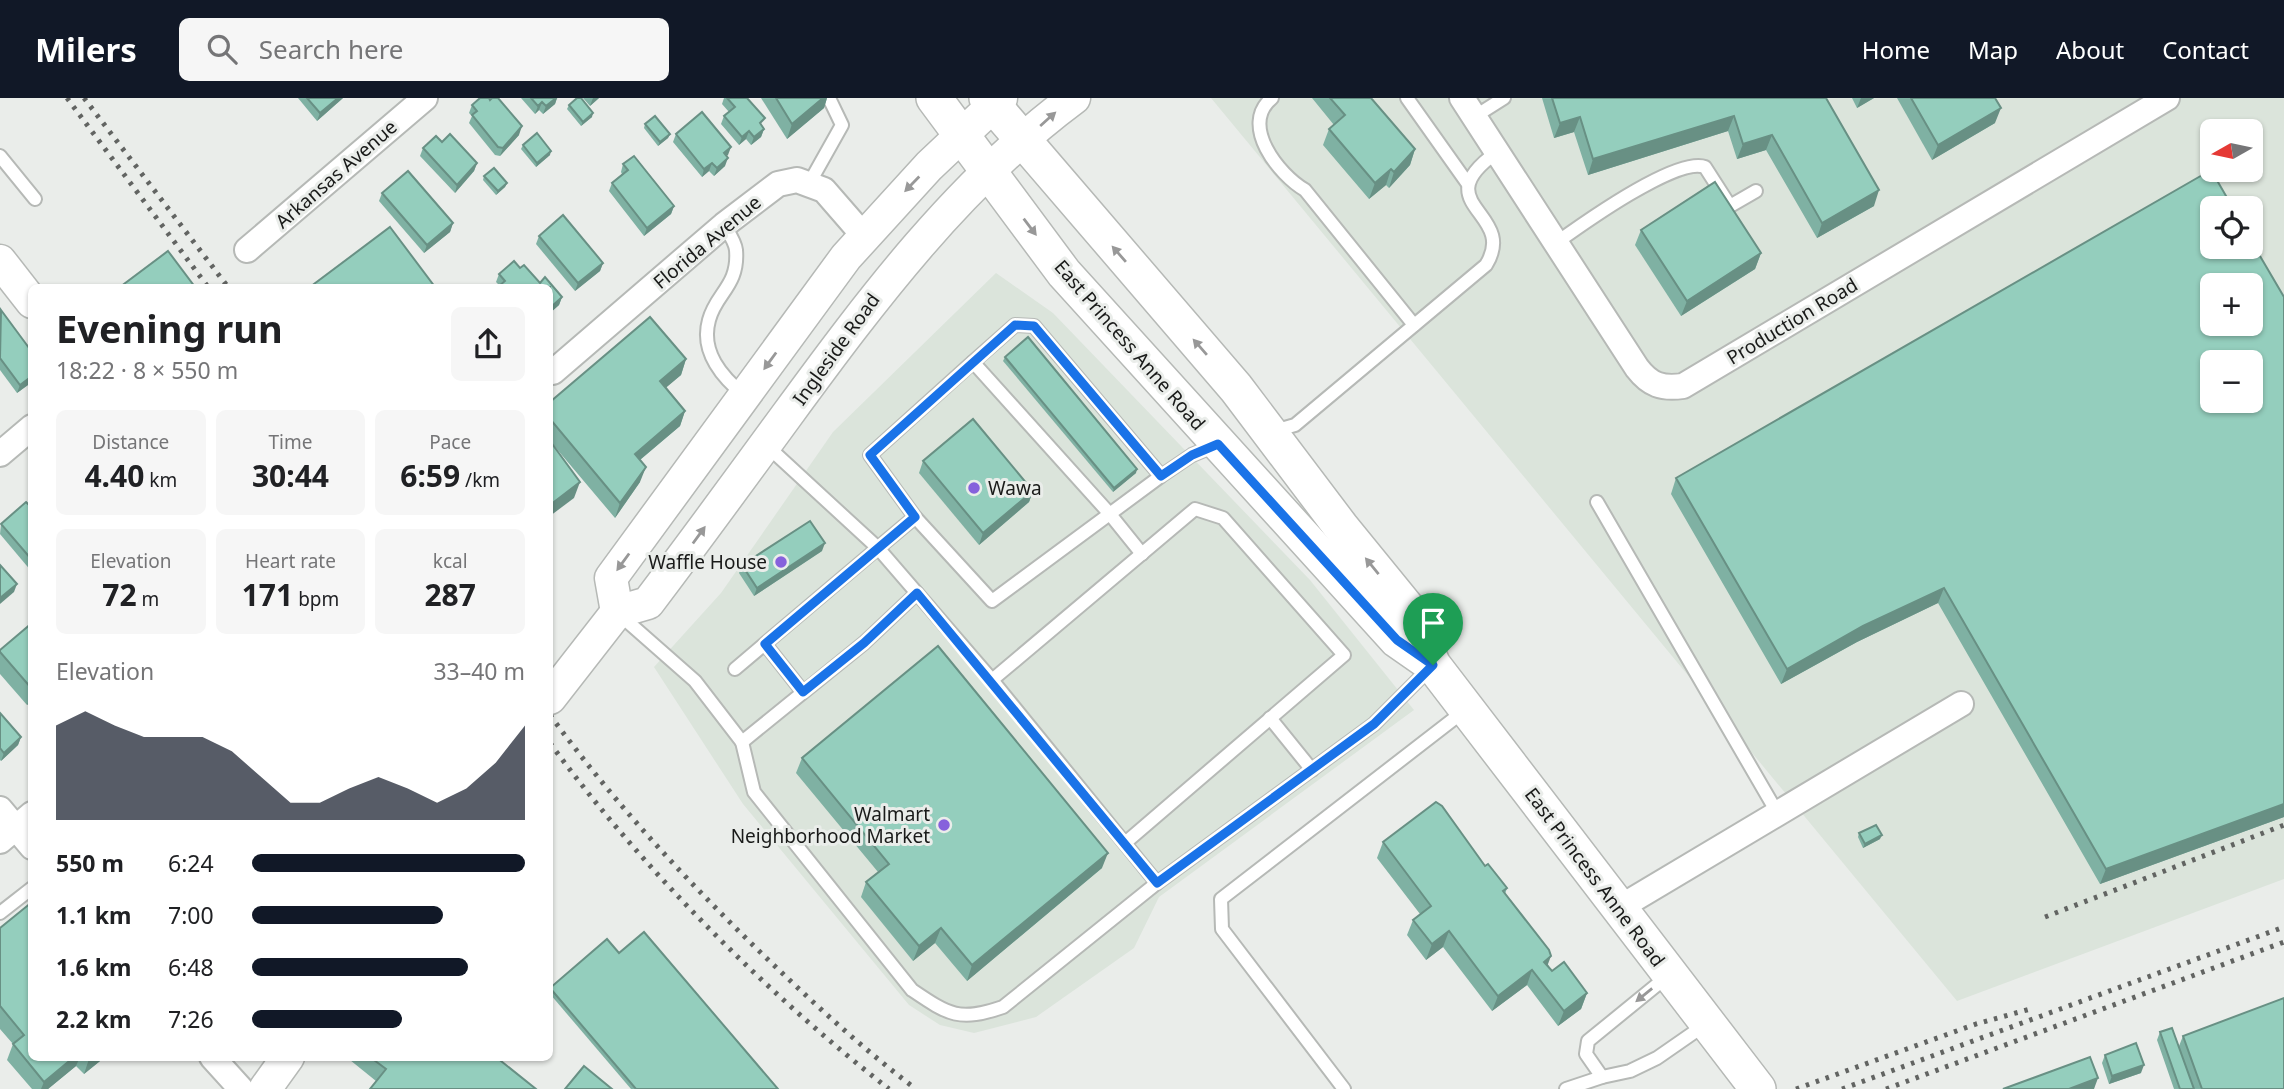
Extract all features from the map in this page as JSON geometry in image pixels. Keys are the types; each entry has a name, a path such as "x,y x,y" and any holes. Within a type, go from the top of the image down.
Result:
{"main road":[{"name":"East Princess Anne Road","path":"934,98 1064,273 1397,640 1433,665"},
{"name":"East Princess Anne Road","path":"994,101 1022,142 1237,388 1341,527 1407,608 1433,665 1758,1089"}],"street":[{"name":"Arkansas Avenue","path":"247,250 425,98"},
{"name":"Ingleside Road","path":"617,612 648,603 878,291 933,226 1022,142 1074,98"},
{"name":"Production Road","path":"1468,107 1645,379 1669,388 1683,386 2167,98"},
{"path":"553,694 617,612 611,578 745,396 864,236 994,101"},
{"name":"Florida Avenue","path":"553,372 724,225 778,184 797,180 810,182"},
{"path":"810,182 824,190 864,236"},
{"path":"0,261 28,297"},
{"path":"0,454 28,430"},
{"path":"1619,908 1961,704"},
{"path":"0,809 20,832"},
{"path":"216,1061 242,1089"},
{"path":"265,1089 286,1061"}],"lane":[{"path":"810,182 842,125 829,98"},
{"path":"1272,98 1265,103 1261,125 1262,145 1290,181 1305,190 1414,325"},
{"path":"1407,98 1468,184"},
{"path":"1468,107 1504,98"},
{"path":"1270,432 1295,425 1486,265 1493,254 1491,231 1469,196 1468,184 1472,173 1497,152"},
{"path":"0,156 35,199"},
{"path":"1556,243 1602,209 1675,170 1698,164 1705,167 1730,206 1756,191"},
{"path":"724,225 736,247 734,276 709,320 710,357 725,379 745,396"},
{"path":"1161,476 1034,326 1015,325 870,455 915,517 992,601 1161,476 1192,455 1218,444"},
{"path":"974,362 1109,513 1142,554"},
{"path":"766,444 878,548 992,680 1157,883"},
{"path":"1597,502 1778,814"},
{"path":"992,680 1195,509 1223,518 1344,655 1125,843"},
{"path":"735,669 915,517"},
{"path":"741,742 864,643 917,593"},
{"path":"617,612 695,681 741,742 754,792 912,990 941,1009 974,1017 1003,1007 1157,883 1374,724 1433,665"},
{"path":"765,644 803,692"},
{"path":"1344,1089 1222,929 1221,899 1467,709"},
{"path":"1270,718 1312,769"},
{"path":"0,914 28,891"},
{"path":"1602,1077 1586,1054 1588,1041 1669,975"},
{"path":"1566,1089 1630,1071 1706,1024"}],"shaded area":[{"path":"1211,98 2284,98 2284,879 1957,1001"},
{"path":"996,273 1053,313 1310,580 1414,710 1159,897 1134,948 1036,1017 974,1033 940,1025 909,1005 743,804 654,667 721,593 833,432"}],"building":[{"path":"307,98 338,98 320,113"},
{"path":"480,98 498,98 522,126 503,148 498,147 472,115 477,111 472,105"},
{"path":"531,98 556,98 546,106 542,102 538,106"},
{"path":"581,98 593,113 583,122 569,105"},
{"path":"727,98 747,98 765,118 760,123 764,129 754,137 749,131 742,137 724,116 735,107"},
{"path":"776,98 823,98 792,124"},
{"path":"1330,98 1371,98 1415,149 1394,172 1391,169 1375,183 1329,129 1345,115"},
{"path":"1552,98 1826,98 1879,190 1822,223 1772,135 1743,144 1734,116 1593,159 1580,117 1560,123"},
{"path":"1911,98 1995,98 2001,108 1938,145"},
{"path":"702,112 731,147 724,153 728,158 717,168 712,163 704,169 676,134"},
{"path":"655,116 670,134 660,142 645,124"},
{"path":"537,133 551,151 537,163 523,145"},
{"path":"450,134 477,163 457,185 423,148 436,136 442,142"},
{"path":"634,156 674,206 647,228 612,183 628,170 623,164"},
{"path":"494,168 507,183 498,191 484,176"},
{"path":"408,171 453,223 427,245 382,193"},
{"path":"2200,176 2200,182 2218,182 2226,196 2200,196 2200,259 2262,259 2284,297 2284,804 2106,869 1944,588 1863,626 1787,669 1676,478"},
{"path":"1715,182 1761,253 1687,301 1641,230"},
{"path":"563,215 603,263 578,283 539,236"},
{"path":"390,227 433,284 314,284"},
{"path":"168,251 193,284 124,284"},
{"path":"514,261 520,268 524,265 540,283 545,277 551,284 501,284 505,281 499,274"},
{"path":"553,286 562,297 553,305"},
{"path":"1,310 28,347 28,379 20,385 0,358"},
{"path":"650,317 686,359 660,381 685,411 635,454 646,467 620,503 553,423 553,399"},
{"name":"Wawa","path":"1028,337 1137,469 1114,488 1005,357"},
{"name":"Wawa","path":"973,419 1033,491 983,533 923,461"},
{"path":"553,445 580,482 553,503"},
{"path":"26,502 28,504 28,555 1,524"},
{"path":"810,521 825,543 757,588 742,565"},
{"path":"0,565 17,584 0,598"},
{"path":"28,626 28,684 0,652"},
{"path":"938,646 1108,853 972,965 941,928 919,946 866,882 889,864 802,758"},
{"path":"0,713 21,737 4,753 0,748"},
{"path":"1436,802 1442,806 1485,866 1488,864 1507,888 1503,891 1549,950 1551,956 1544,962 1552,971 1564,962 1587,993 1564,1011 1532,970 1498,996 1449,931 1432,944 1413,920 1431,906 1383,842"},
{"path":"1876,825 1882,835 1865,844 1859,833"},
{"path":"28,905 28,1061 69,1061 44,1082 13,1044 24,1035 0,1006 0,928"},
{"path":"644,932 778,1089 636,1089 553,992 553,985 607,939 619,953"},
{"path":"2284,998 2284,1089 2202,1089 2183,1036"},
{"path":"2172,1028 2194,1089 2180,1089 2160,1032"},
{"path":"2136,1043 2144,1065 2112,1076 2105,1055"},
{"path":"2090,1057 2098,1078 2069,1089 2003,1089"},
{"path":"375,1061 501,1061 536,1089 370,1089 386,1069"},
{"path":"584,1066 612,1089 565,1089"}],"railway":[{"path":"67,98 206,284"},
{"path":"84,98 226,284"},
{"path":"553,719 623,807 702,894 815,1003 874,1056 916,1089"},
{"path":"553,747 624,836 708,927 797,1012 889,1089"},
{"path":"2045,917 2284,825"},
{"path":"1842,1089 2284,927"},
{"path":"1886,1089 2284,942"},
{"path":"1796,1089 1976,1024 2034,1008"}],"place":[{"name":"Wawa","path":"974,488"},
{"name":"Waffle House","path":"781,562"},
{"name":"Walmart Neighborhood Market","path":"944,825"}],"route":[{"path":"1015,325 1034,326 1161,476 1192,455 1218,444 1397,640 1433,665 1374,724 1157,883 992,680 917,593 864,643 803,692 765,644 915,517 870,455 1015,325"}]}
